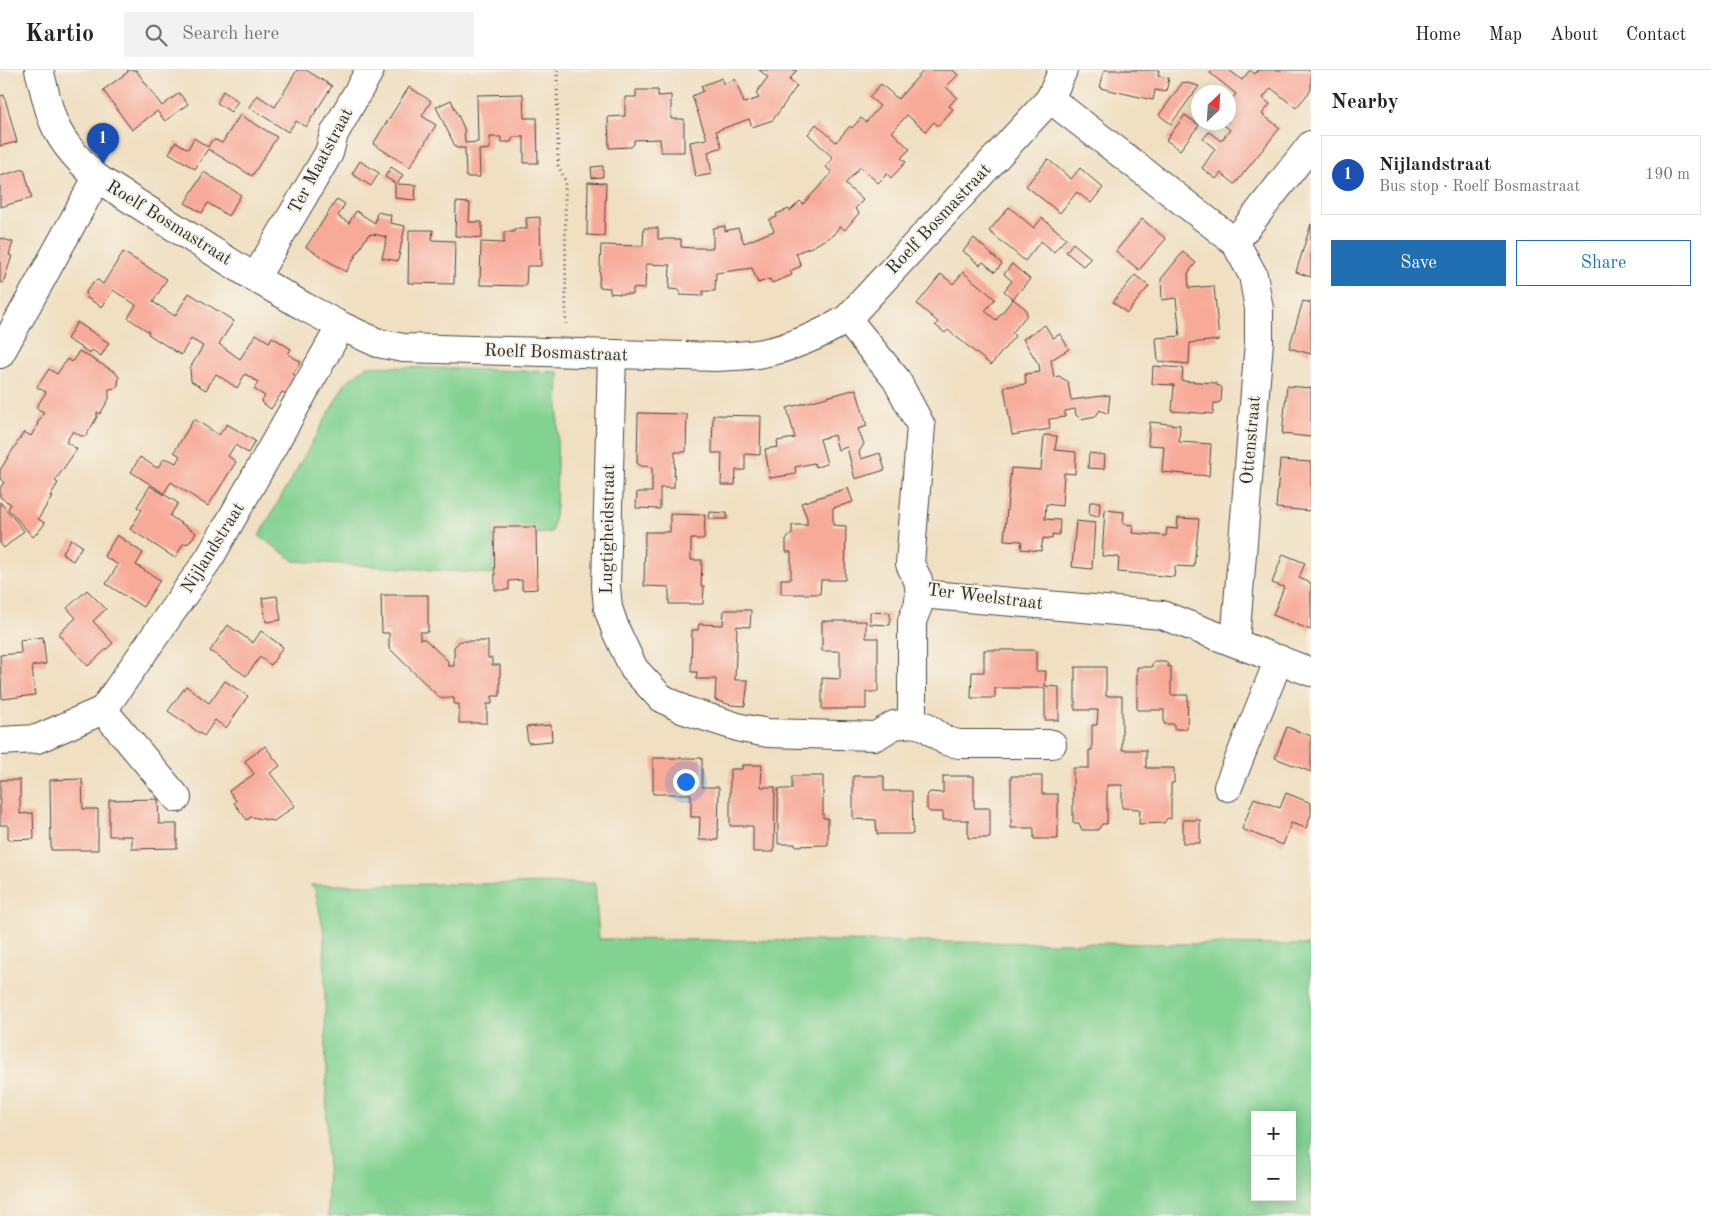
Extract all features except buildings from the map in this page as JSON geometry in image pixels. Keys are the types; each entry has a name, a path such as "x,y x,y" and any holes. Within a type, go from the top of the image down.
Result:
{"street":[{"name":"Roelf Bosmastraat","path":"39,70 54,123 78,158 98,178 255,278 341,326 378,343 403,348 717,357 762,354 795,345 823,333 846,319 1050,99 1063,70"},
{"name":"Ter Maatstraat","path":"255,278 329,154 334,134 370,70"},
{"name":"Ottenstraat","path":"1050,99 1235,242 1252,275 1259,309 1259,342 1235,642"},
{"path":"1235,242 1311,145"},
{"path":"2,346 98,178"},
{"name":"Ter Weelstraat","path":"846,319 896,380 921,426 910,564 918,580 920,594 1162,615 1311,672"},
{"name":"Nijlandstraat","path":"103,710 210,557 341,326"},
{"name":"Lugtigheidstraat","path":"612,354 606,586 608,608 616,631 634,669 660,697 684,710 741,728 768,733 876,736 894,725 912,723"},
{"path":"920,594 918,606 912,620 912,723 925,726 946,741 959,744 1052,744"},
{"path":"1228,786 1280,659"},
{"path":"0,741 37,739 103,710 177,798"}],"path":[{"path":"557,70 558,165 565,180 566,352"}],"green space":[{"path":"367,366 559,372 556,508 552,532 493,535 493,574 295,561 259,536 346,382"},
{"path":"595,883 599,939 1311,945 1311,1216 328,1216 324,932 315,889 310,885"}],"place":[{"name":"Nijlandstraat","path":"103,164"}]}
